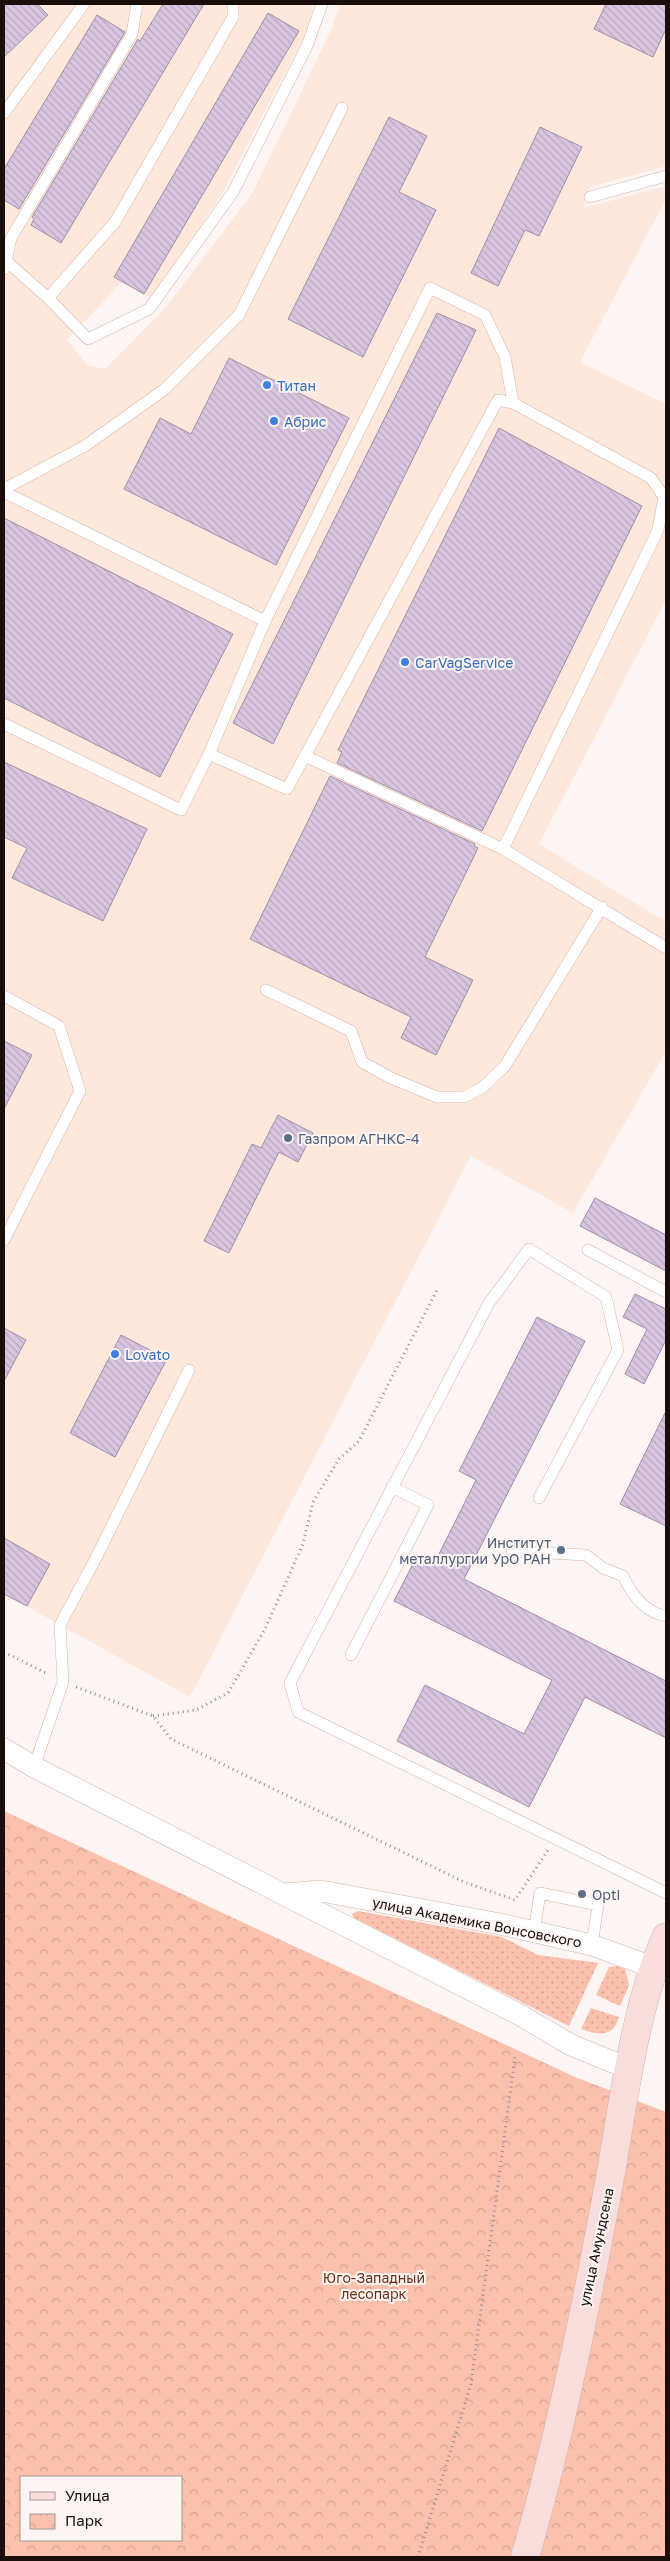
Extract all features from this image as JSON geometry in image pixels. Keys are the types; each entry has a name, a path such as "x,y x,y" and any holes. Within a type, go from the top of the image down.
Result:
{"main road":[{"name":"улица Амундсена","path":"525,2557 572,2360 640,2017 659,1971 666,1936"}],"street":[{"path":"4,1749 34,1767 520,2016 571,2045 630,2069"},
{"name":"улица Академика Вонсовского","path":"283,1894 321,1891 534,1932 592,1945 659,1971"}],"lane":[{"path":"4,113 84,4"},
{"path":"137,4 132,34 11,238 4,262 48,298 88,339 149,309 233,192 307,46 322,4"},
{"path":"48,298 115,222 233,16 233,4"},
{"path":"4,490 85,446 165,389 239,314 342,108"},
{"path":"590,197 666,176"},
{"path":"4,724 181,810 209,754 265,621 430,288 485,315 506,357 513,403"},
{"path":"209,754 287,789 498,400 513,403 651,478 664,498 658,530 503,849"},
{"path":"4,490 265,621"},
{"path":"305,756 503,849 602,907 666,948"},
{"path":"266,990 351,1031 362,1062 390,1078 437,1097 464,1097 482,1088 505,1066 602,907"},
{"path":"4,996 59,1026 80,1091 4,1240"},
{"path":"539,1498 618,1350 606,1297 529,1249 488,1303 290,1683 298,1712 666,1893"},
{"path":"588,1250 666,1292"},
{"path":"34,1767 63,1682 60,1625 97,1556 190,1370"},
{"path":"351,1655 428,1505 392,1487"},
{"path":"512,1551 586,1555 603,1568 623,1576 632,1594 655,1614 666,1616"},
{"path":"534,1932 540,1892 598,1905 592,1945"}],"path":[{"path":"152,1716 196,1710 228,1693 266,1629 303,1544 314,1502 339,1459 358,1441 437,1290"},
{"path":"107,1698 152,1716 171,1739 464,1882 515,1900 556,1839"},
{"path":"418,2557 471,2384 515,2057"}],"shaded area":[{"path":"4,4 314,4 304,37 220,197 152,299 122,282 67,340 87,365 105,369 166,307 253,192 331,30 340,4 666,4 666,166 590,187 583,208 666,186 666,199 580,362 666,404 666,600 539,844 666,922 666,1051 573,1213 471,1156 190,1697 4,1594"}],"green space":[{"name":"Юго-Западный лесопарк","path":"4,1811 575,2077 666,2112 666,2557 4,2557"},
{"path":"358,1911 502,1937 538,1955 598,1963 569,2026 354,1918 352,1914"},
{"path":"617,1966 625,1969 629,1985 620,2006 596,1995 609,1967"},
{"path":"591,2008 619,2017 613,2029 604,2033 593,2033 581,2029"}],"building":[{"path":"4,4 37,4 48,15 4,57"},
{"path":"163,4 204,4 61,243 31,225 34,219 32,217 138,39 140,41"},
{"path":"606,4 666,4 666,29 653,57 594,29"},
{"path":"268,13 299,31 144,294 114,277"},
{"path":"97,15 125,32 19,209 4,200 4,169"},
{"path":"389,117 427,136 399,192 436,210 363,357 288,319"},
{"path":"540,127 582,147 539,236 525,230 498,286 471,273"},
{"path":"437,313 476,330 273,744 233,723"},
{"path":"229,358 349,418 276,565 124,489 160,418 191,434"},
{"path":"499,428 642,506 482,831 337,763 342,752 338,750"},
{"path":"4,518 233,634 160,777 4,698"},
{"path":"4,762 147,829 103,921 12,878 27,848 4,837"},
{"path":"330,776 475,844 474,846 478,848 425,957 473,980 436,1055 401,1038 411,1017 250,939"},
{"path":"4,1041 32,1055 4,1109"},
{"path":"278,1115 313,1133 298,1162 279,1152 229,1253 204,1241 252,1144 261,1148"},
{"path":"595,1198 666,1235 666,1271 580,1226"},
{"path":"635,1294 666,1309 666,1340 644,1384 625,1374 647,1329 623,1317"},
{"path":"537,1317 585,1341 464,1579 666,1681 666,1738 585,1697 529,1807 397,1741 425,1685 524,1734 552,1680 394,1601 417,1556 434,1564 476,1480 459,1471"},
{"path":"4,1328 26,1340 4,1381"},
{"path":"121,1335 167,1359 115,1457 70,1433"},
{"path":"666,1411 666,1526 620,1504"},
{"path":"4,1538 50,1564 27,1606 4,1594"}],"place":[{"name":"Титан","path":"267,385"},
{"name":"Абрис","path":"274,421"},
{"name":"CarVagService","path":"405,662"},
{"name":"Газпром АГНКС-4","path":"288,1138"},
{"name":"Lovato","path":"115,1354"},
{"name":"Институт металлургии УрО РАН","path":"561,1550"},
{"name":"Opti","path":"582,1894"}]}
